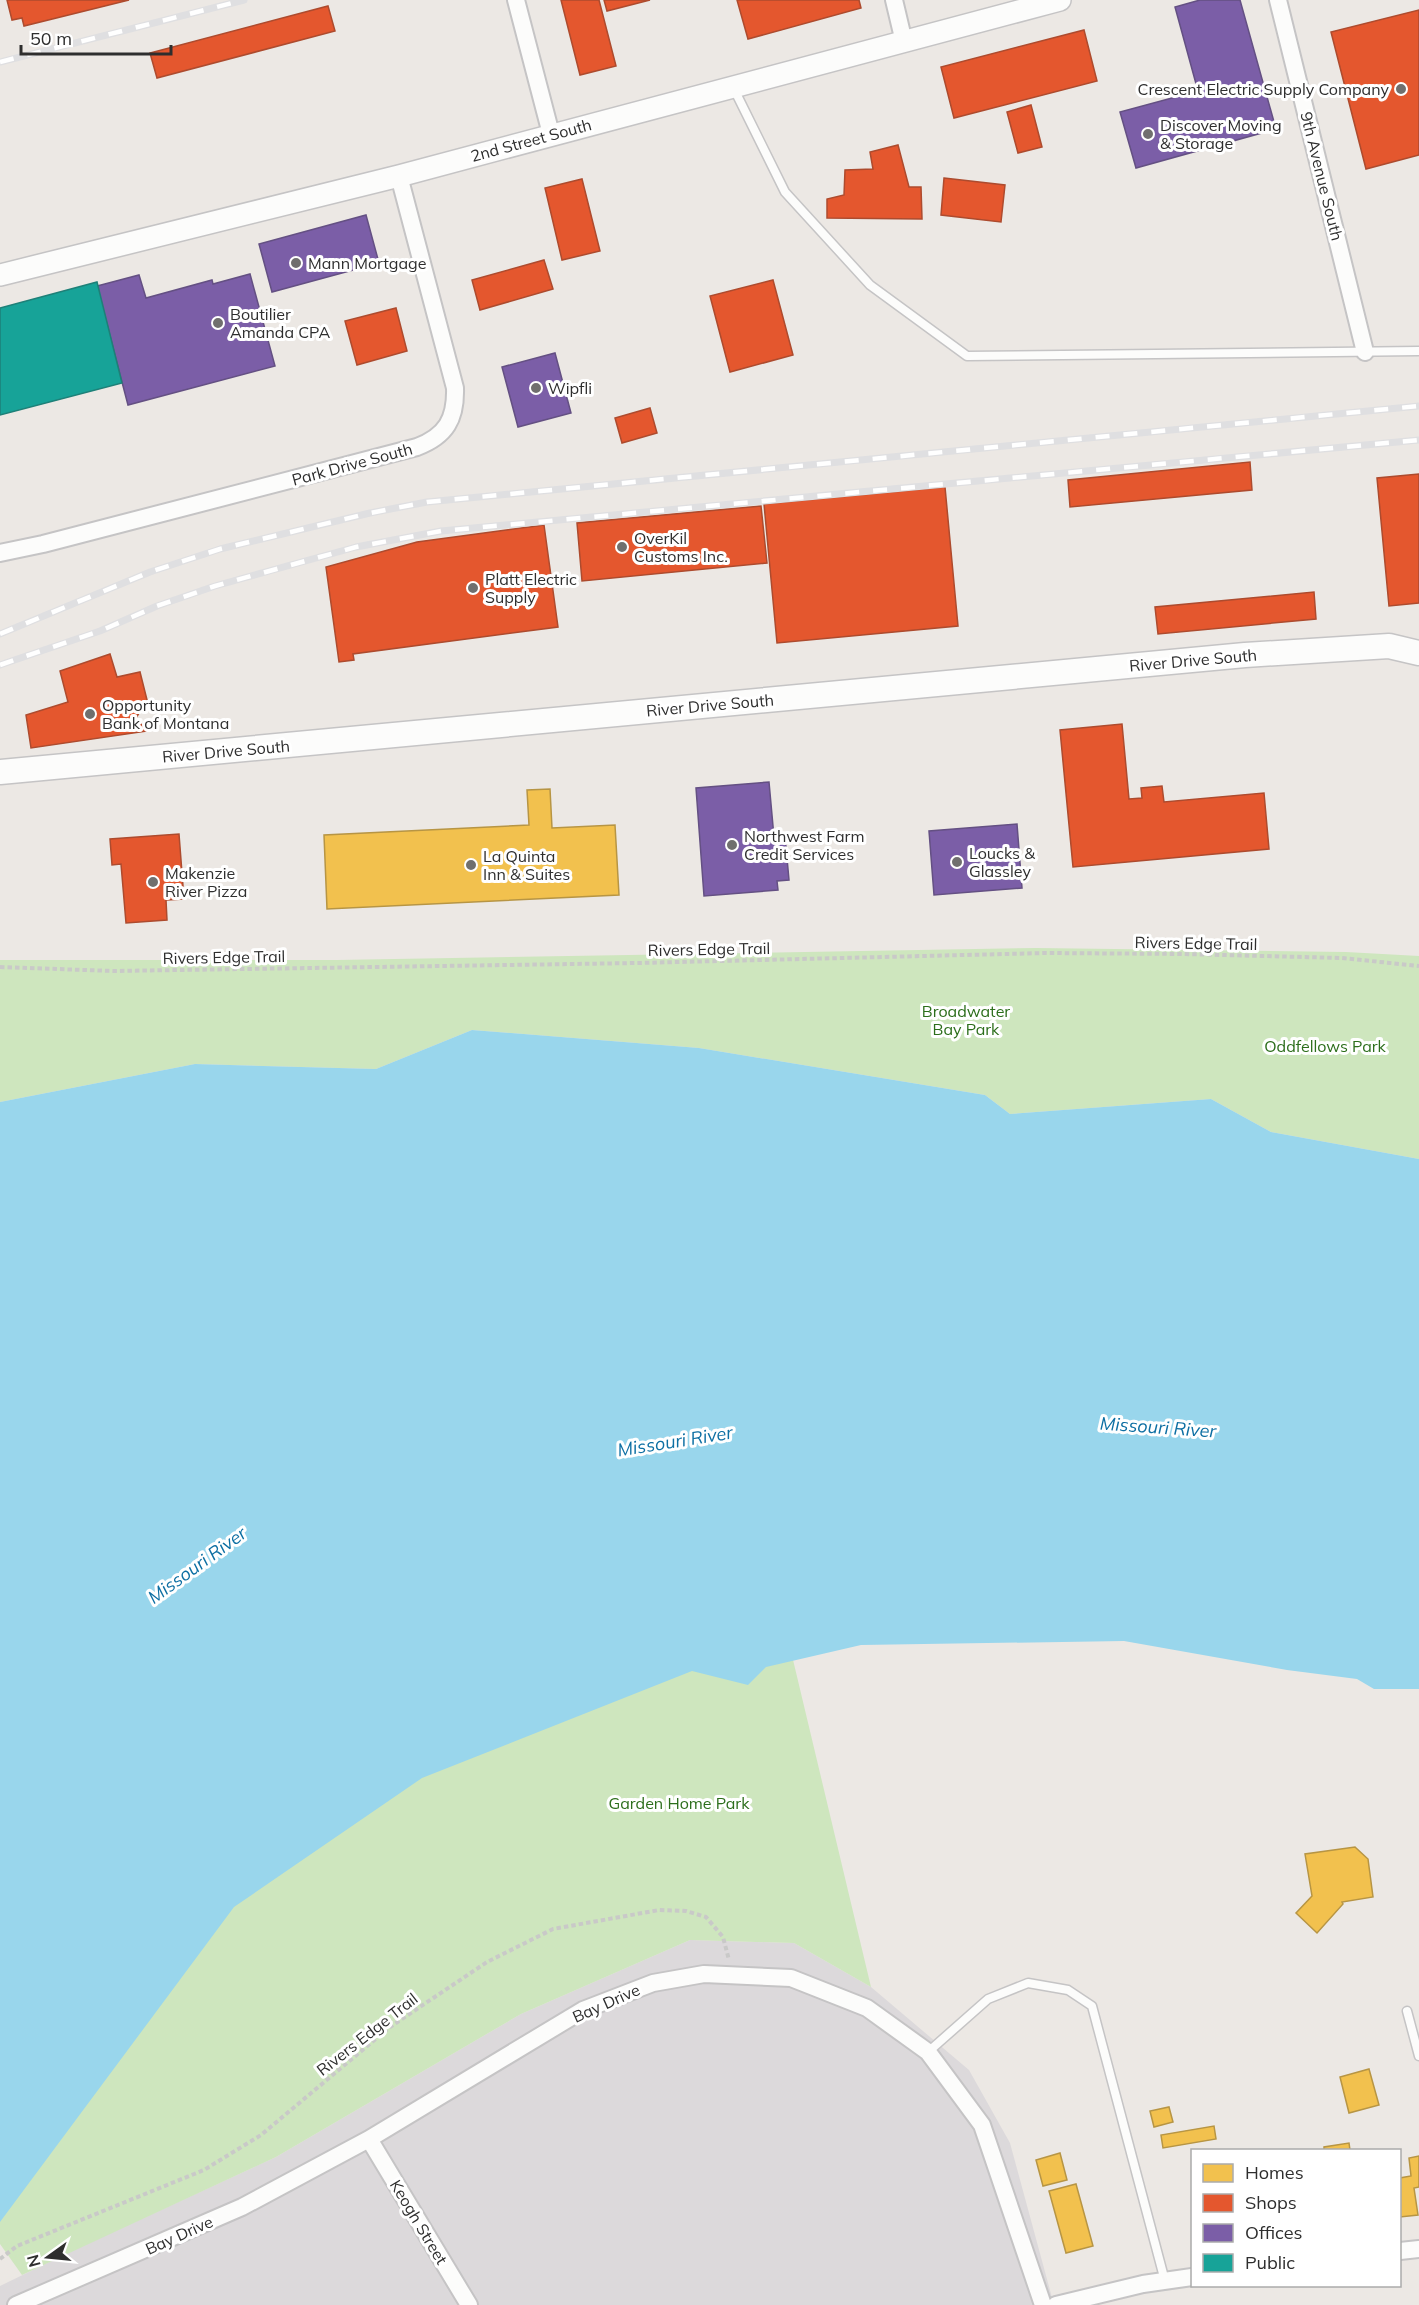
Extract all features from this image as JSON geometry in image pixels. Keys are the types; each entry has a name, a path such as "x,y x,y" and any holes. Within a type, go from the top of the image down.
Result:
{"main road":[{"name":"River Drive South","path":"0,772 1245,655 1389,646 1419,653"}],"street":[{"path":"516,0 551,134"},
{"path":"894,0 904,42"},
{"name":"2nd Street South","path":"0,275 399,176 1060,0"},
{"name":"9th Avenue South","path":"1278,0 1365,352"},
{"name":"Park Drive South","path":"0,553 43,544 417,447 443,432 451,418 455,403 454,388 399,176"},
{"name":"Bay Drive","path":"16,2305 242,2208 369,2139 583,2010 653,1983 704,1974 790,1978 867,2008 928,2052 982,2125 1043,2305"},
{"name":"Keogh Street","path":"369,2139 469,2305"},
{"path":"1401,2251 1419,2249"},
{"path":"1056,2305 1143,2284 1191,2277"}],"lane":[{"path":"733,86 785,192 870,285 967,356 1419,351"},
{"path":"928,2052 988,1999 1028,1983 1068,1990 1092,2006 1165,2281"},
{"path":"1407,2011 1419,2056"}],"path":[{"name":"Rivers Edge Trail","path":"0,967 113,971 626,963 1046,953 1342,958 1419,966"},
{"name":"Rivers Edge Trail","path":"0,2259 18,2246 204,2170 261,2135 390,2027 488,1962 553,1929 659,1910 686,1911 706,1917 723,1936 729,1957 730,1975"}],"shaded area":[{"path":"690,1940 794,1943 871,1987 969,2070 1010,2143 1054,2305 0,2305 0,2286 276,2157 521,2014"}],"green space":[{"name":"Broadwater Bay Park","path":"1036,948 1346,952 1419,956 1419,1159 1271,1132 1211,1099 1010,1114 985,1095 699,1048 472,1030 376,1069 195,1064 0,1102 0,960 337,960"},
{"name":"Garden Home Park","path":"789,1643 871,1987 794,1943 690,1940 521,2014 276,2157 22,2275 0,2244 0,2187 170,1957 321,1817 604,1678"}],"water":[{"name":"Missouri River","path":"472,1030 699,1048 985,1095 1010,1114 1211,1099 1271,1132 1419,1159 1419,1689 1374,1689 1357,1679 1287,1670 1124,1641 861,1645 766,1667 748,1685 692,1671 422,1778 234,1907 0,2222 0,1102 195,1064 376,1069"}],"building: Homes":[{"name":"La Quinta Inn & Suites","path":"550,789 552,828 615,825 619,895 327,909 324,835 529,825 527,790"},
{"path":"1355,1847 1368,1859 1373,1897 1342,1902 1343,1904 1317,1933 1296,1913 1312,1896 1305,1854"},
{"path":"1369,2069 1379,2105 1349,2113 1340,2077"},
{"path":"1169,2107 1173,2122 1154,2127 1150,2111"},
{"path":"1214,2126 1216,2139 1163,2148 1161,2135"},
{"path":"1349,2143 1350,2149 1324,2149 1324,2147"},
{"path":"1060,2153 1067,2180 1043,2186 1036,2160"},
{"path":"1419,2156 1419,2187 1414,2188 1418,2215 1401,2217 1401,2178 1411,2176 1409,2158"},
{"path":"1076,2184 1093,2246 1066,2253 1049,2191"}],"building: Shops":[{"path":"7,0 129,0 24,26 22,18 12,20"},
{"path":"561,0 599,0 616,66 580,75"},
{"path":"604,0 650,0 607,11"},
{"path":"737,0 859,0 861,8 748,39"},
{"path":"328,6 335,31 157,78 150,53"},
{"path":"1419,10 1419,155 1366,169 1331,32"},
{"path":"1084,30 1097,81 954,118 941,67"},
{"path":"1031,105 1042,147 1018,153 1007,112"},
{"path":"898,145 909,187 921,187 922,219 827,218 827,199 844,195 845,170 873,169 870,152"},
{"path":"944,178 1005,185 1001,222 941,215"},
{"path":"582,179 600,251 562,260 545,188"},
{"path":"544,260 553,289 480,310 472,280"},
{"path":"773,280 793,355 730,372 710,296"},
{"path":"396,308 407,351 357,365 345,321"},
{"path":"650,408 657,433 622,443 615,418"},
{"path":"1250,462 1252,490 1070,507 1068,480"},
{"path":"1419,474 1419,603 1389,606 1377,478"},
{"path":"945,487 958,626 777,643 764,504"},
{"path":"761,506 767,563 582,581 577,523"},
{"path":"544,525 558,627 353,654 354,660 339,662 326,567 417,542"},
{"path":"1314,592 1316,619 1158,634 1155,607"},
{"path":"110,654 117,677 140,672 147,700 136,718 147,731 31,748 26,715 68,702 60,671"},
{"path":"1122,724 1129,799 1142,798 1141,788 1162,786 1164,802 1264,793 1269,849 1073,867 1060,730"},
{"name":"Makenzie River Pizza","path":"179,834 184,899 166,900 167,920 126,923 121,864 112,865 110,839"}],"building: Offices":[{"path":"1200,0 1240,0 1276,129 1136,168 1120,112 1198,91 1175,7"},
{"path":"366,215 379,263 272,292 259,244"},
{"path":"250,274 275,366 128,405 97,286 139,275 146,298 212,280 213,284"},
{"path":"555,353 571,413 518,427 502,367"},
{"path":"769,782 774,837 785,836 789,880 777,881 778,890 704,896 696,788"},
{"path":"1017,824 1022,888 934,895 929,831"}],"building: Public":[{"path":"97,282 122,383 0,415 0,308"}],"railway":[{"path":"0,62 244,0"},
{"path":"0,634 150,572 220,549 370,513 427,502 1419,406"},
{"path":"0,665 100,631 157,606 215,586 356,547 441,531 1419,440"}],"place":[{"name":"Crescent Electric Supply Company","path":"1401,89"},
{"name":"Discover Moving & Storage","path":"1148,134"},
{"name":"Mann Mortgage","path":"296,263"},
{"name":"Boutilier Amanda CPA","path":"218,323"},
{"name":"Wipfli","path":"536,388"},
{"name":"OverKil Customs Inc.","path":"622,547"},
{"name":"Platt Electric Supply","path":"473,588"},
{"name":"Opportunity Bank of Montana","path":"90,714"},
{"name":"Northwest Farm Credit Services","path":"732,845"},
{"name":"Loucks & Glassley","path":"957,862"},
{"name":"La Quinta Inn & Suites","path":"471,865"},
{"name":"Makenzie River Pizza","path":"153,882"}],"park label":[{"name":"Oddfellows Park","path":"1325,1046"}]}
